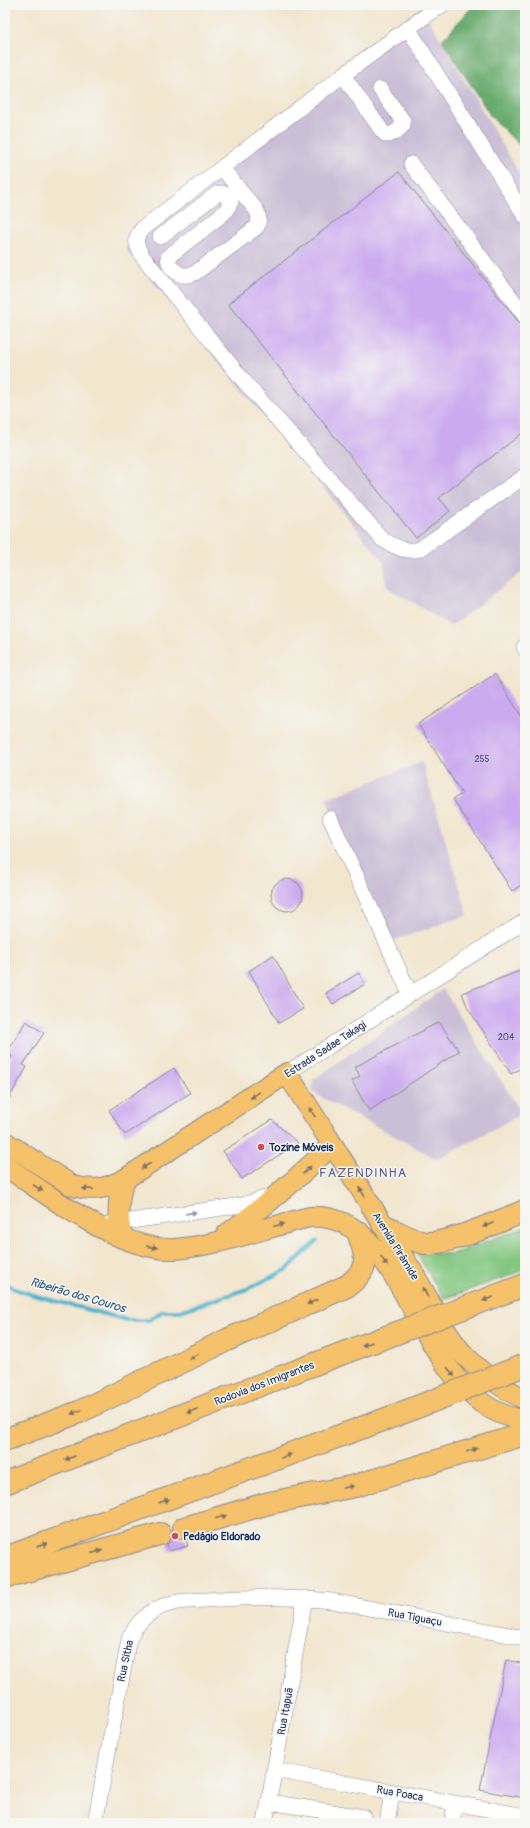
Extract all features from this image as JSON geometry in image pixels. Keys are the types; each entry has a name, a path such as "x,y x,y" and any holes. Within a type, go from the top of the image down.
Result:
{"highway":[{"path":"383,1225 418,1241 433,1243 449,1240 525,1211"},
{"path":"5,1440 79,1412 227,1340 347,1286 357,1278 365,1264 365,1253 358,1232"},
{"name":"Rodovia dos Imigrantes","path":"5,1483 525,1285"},
{"path":"5,1558 394,1416 525,1365"},
{"path":"184,1528 269,1503 355,1486 525,1434"},
{"path":"5,1577 160,1534"}],"main road":[{"name":"Avenida Pirâmide","path":"287,1073 424,1290 454,1343 466,1357 492,1381 501,1388 525,1399"},
{"name":"Estrada Sadae Takagi","path":"5,1142 71,1185 83,1189 104,1188 125,1179 287,1073"},
{"path":"217,1241 258,1212 332,1145"},
{"name":"Avenida Pirâmide","path":"5,1166 97,1226 120,1231 147,1246 166,1249 217,1241 301,1219 321,1216 330,1218 358,1232 369,1241 387,1265 431,1344 461,1384 479,1400 497,1411 525,1420"},
{"path":"120,1231 120,1194 125,1179"}],"street":[{"path":"436,8 343,75 142,228 138,233 136,242 138,249 243,380 383,540 399,549 411,551 420,549 525,476"},
{"path":"408,28 525,216"},
{"path":"343,75 382,131 386,135 390,135 399,130 403,125 402,121 380,89"},
{"path":"411,164 525,316"},
{"path":"160,237 218,193 223,193 231,202 225,212 179,246 168,257 168,261 176,271 182,276 188,276 257,228 259,219 257,211 222,168"},
{"path":"330,818 410,994"},
{"name":"Estrada Sadae Takagi","path":"287,1073 525,921"},
{"path":"120,1231 243,1206 280,1193"},
{"name":"Rua Sitha","path":"95,1823 129,1639 135,1626 145,1616 156,1610 178,1602 243,1597 305,1598"},
{"name":"Rua Tiguaçu","path":"305,1598 332,1601 525,1638"},
{"name":"Rua Itapuã","path":"265,1823 305,1598"},
{"name":"Rua Poaca","path":"274,1770 525,1816"},
{"path":"386,1823 392,1792"},
{"path":"269,1802 362,1820"},
{"path":"452,1823 455,1804"}],"shaded area":[{"path":"421,6 525,183 525,570 451,626 387,587 383,561 125,248"},
{"path":"422,762 468,915 392,941 326,799"},
{"path":"443,989 522,1114 437,1159 312,1092 313,1080"}],"green space":[{"path":"474,5 525,5 525,151 492,118 442,40"},
{"path":"525,1227 525,1270 444,1299 416,1253 452,1254"}],"building":[{"path":"399,172 525,330 525,431 439,498 450,511 416,538 228,304"},
{"path":"495,674 525,722 525,883 512,891 453,799 462,794 418,724"},
{"path":"287,879 293,880 300,886 303,895 302,901 296,908 287,911 281,910 274,904 271,895 272,889 278,882"},
{"path":"273,955 303,1009 279,1023 249,971"},
{"path":"525,969 525,1066 511,1074 468,1008 462,993"},
{"path":"359,973 365,984 333,1004 326,993"},
{"path":"26,1021 44,1033 23,1065 27,1067 5,1105 5,1069 12,1056 7,1053"},
{"path":"439,1022 459,1051 369,1111 352,1081 360,1076 355,1067"},
{"path":"174,1068 190,1093 125,1135 109,1110"},
{"name":"Tozine Móveis","path":"272,1120 298,1143 242,1179 223,1151"},
{"path":"172,1532 176,1537 186,1540 188,1546 169,1551 167,1544 172,1537"},
{"path":"506,1660 525,1664 525,1798 480,1790"}],"waterway":[{"name":"Ribeirão dos Couros","path":"5,1283 15,1289 33,1295 127,1320 149,1320 163,1311 180,1311 247,1289 286,1270 317,1241"}],"place":[{"name":"Tozine Móveis","path":"261,1147"},
{"name":"Pedágio Eldorado","path":"175,1536"}],"district":[{"name":"FAZENDINHA","path":"363,1172"}]}
